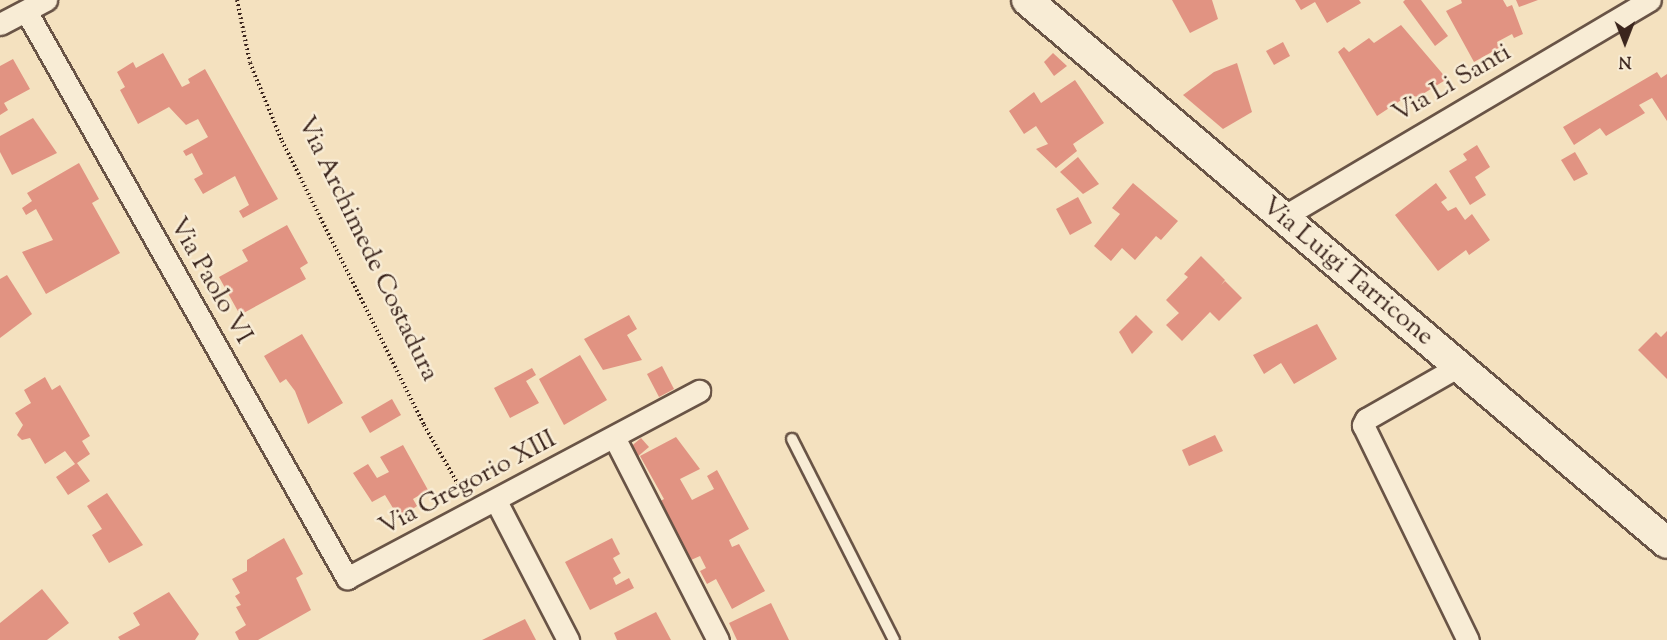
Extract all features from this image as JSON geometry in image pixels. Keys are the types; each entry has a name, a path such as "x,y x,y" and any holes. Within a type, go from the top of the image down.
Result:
{"main road":[{"name":"Via Luigi Tarricone","path":"1027,0 1667,543"}],"street":[{"path":"0,24 45,0"},
{"name":"Via Li Santi","path":"1282,217 1650,0"},
{"name":"Via Paolo VI","path":"26,11 347,578"},
{"path":"1459,366 1366,419 1363,425 1468,640"},
{"name":"Via Gregorio XIII","path":"347,578 496,501 699,391"},
{"path":"614,437 718,640"},
{"path":"496,501 568,640"}],"lane":[{"path":"792,439 894,640"}],"path":[{"name":"Via Archimede Costadura","path":"237,0 250,63 282,141 424,425 475,512"}],"building":[{"path":"1172,0 1212,0 1218,19 1190,33"},
{"path":"1295,0 1359,0 1361,3 1327,23 1315,2 1301,10"},
{"path":"1421,0 1448,36 1435,46 1403,2"},
{"path":"1461,0 1503,0 1507,7 1512,5 1523,34 1514,38 1512,34 1497,42 1499,48 1474,62 1446,11 1462,3"},
{"path":"1516,0 1538,0 1519,7"},
{"path":"1401,25 1447,79 1418,97 1409,95 1377,116 1338,52 1344,47 1349,52 1369,38 1374,43"},
{"path":"1283,42 1290,56 1274,65 1266,51"},
{"path":"163,53 182,87 190,83 188,79 205,69 278,199 243,218 239,211 249,205 235,176 203,194 194,179 203,174 192,153 186,156 183,151 208,137 198,119 186,125 169,107 138,124 120,90 125,87 117,72 133,62 136,68"},
{"path":"1053,53 1067,66 1054,76 1044,62"},
{"path":"13,59 30,89 4,103 8,110 0,115 0,66"},
{"path":"1237,63 1252,112 1223,129 1183,95 1214,72"},
{"path":"1657,72 1661,78 1667,74 1667,121 1652,98 1639,105 1645,113 1606,136 1600,128 1574,145 1563,127"},
{"path":"1075,80 1104,123 1073,144 1077,151 1056,168 1036,149 1048,144 1036,126 1024,134 1009,111 1034,92 1041,103"},
{"path":"33,118 57,153 12,175 0,152 0,136"},
{"path":"1477,145 1490,167 1475,177 1486,195 1470,205 1449,171 1467,160 1463,154"},
{"path":"1575,152 1588,174 1574,181 1561,160"},
{"path":"1078,157 1099,184 1083,194 1060,172"},
{"path":"79,163 99,199 92,203 120,253 46,294 22,252 53,240 36,209 26,215 22,208 32,201 27,193"},
{"path":"1133,183 1178,221 1161,240 1156,236 1135,260 1122,248 1111,261 1094,246 1120,214 1112,208"},
{"path":"1436,183 1447,198 1441,202 1448,211 1456,207 1465,220 1472,214 1490,240 1469,255 1466,250 1438,271 1395,215"},
{"path":"1078,197 1092,223 1070,235 1056,209"},
{"path":"287,225 308,263 300,268 306,279 240,315 219,277 248,261 242,250"},
{"path":"1201,256 1225,280 1221,285 1225,281 1242,298 1219,321 1210,312 1182,341 1166,325 1179,313 1166,300 1188,277 1184,274"},
{"path":"7,275 32,314 0,338 0,279"},
{"path":"629,315 637,329 627,335 642,360 603,370 584,339"},
{"path":"1136,315 1153,332 1132,354 1119,332"},
{"path":"1317,324 1337,359 1294,384 1281,363 1264,374 1253,355"},
{"path":"1667,331 1667,379 1638,350 1656,332 1661,337"},
{"path":"302,334 343,403 308,424 295,391 286,379 280,383 264,356"},
{"path":"580,355 607,400 564,425 539,379"},
{"path":"662,366 674,389 659,397 647,374"},
{"path":"532,368 536,375 526,381 539,403 510,418 494,388"},
{"path":"45,377 52,390 60,385 90,436 82,441 90,454 77,463 90,481 68,495 56,477 75,464 65,451 45,464 30,438 22,440 17,435 23,425 15,413 31,403 24,390"},
{"path":"392,399 401,415 370,433 361,417"},
{"path":"1215,435 1223,451 1189,466 1182,450"},
{"path":"676,437 700,469 680,479 692,500 714,489 707,476 717,470 749,529 729,540 732,547 739,544 765,591 732,609 716,579 707,584 700,571 706,568 700,556 691,560 659,502 664,499 640,456"},
{"path":"641,438 649,447 636,458 628,449"},
{"path":"403,445 428,490 413,499 417,506 399,518 385,495 372,502 353,473 368,464 377,478 389,472 380,457"},
{"path":"107,493 143,545 109,563 92,535 102,529 87,506"},
{"path":"284,538 303,574 296,578 311,610 258,640 239,640 235,632 246,625 236,607 241,605 235,596 240,593 232,579 247,571 247,560"},
{"path":"612,538 620,554 613,558 621,573 613,578 616,585 629,578 634,588 590,610 565,562"},
{"path":"42,589 69,623 47,640 0,640 0,623"},
{"path":"169,592 199,634 195,640 120,640 118,637 140,625 133,613"},
{"path":"771,603 789,640 737,640 729,623"},
{"path":"656,612 671,640 617,640 614,633"},
{"path":"525,619 536,640 482,640"}]}
